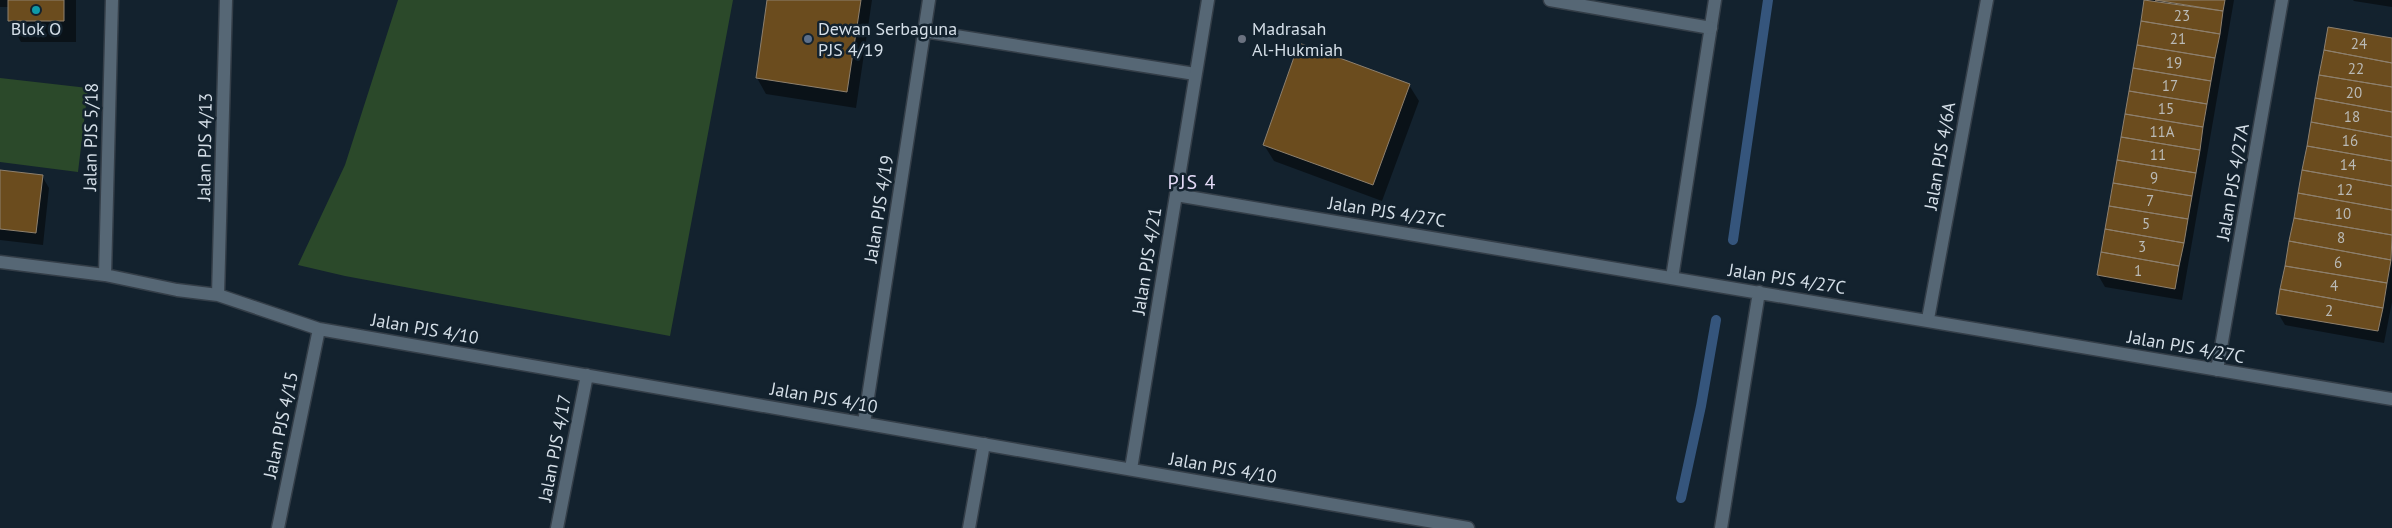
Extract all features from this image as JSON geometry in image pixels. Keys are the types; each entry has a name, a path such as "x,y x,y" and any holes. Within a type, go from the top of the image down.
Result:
{"street":[{"name":"Jalan PJS 5/18","path":"105,275 112,0"},
{"name":"Jalan PJS 4/13","path":"218,295 226,0"},
{"name":"Jalan PJS 4/19","path":"864,423 929,0"},
{"name":"Jalan PJS 4/21","path":"1131,469 1208,0"},
{"path":"1550,0 1711,28"},
{"path":"1672,278 1715,0"},
{"name":"Jalan PJS 4/6A","path":"1928,319 1987,0"},
{"name":"Jalan PJS 4/27A","path":"2217,370 2282,0"},
{"path":"924,31 1196,74"},
{"name":"Jalan PJS 4/27C","path":"1176,195 1928,319 2392,399"},
{"name":"Jalan PJS 4/10","path":"0,262 105,275 177,290 218,295 319,328 1131,469 1439,526 1468,528"},
{"path":"1721,528 1759,292"},
{"name":"Jalan PJS 4/15","path":"278,528 319,328"},
{"name":"Jalan PJS 4/17","path":"556,528 587,375"},
{"path":"969,528 984,444"}],"green space":[{"path":"398,0 733,0 670,336 345,276 298,265 345,165"},
{"path":"0,78 88,88 78,172 0,162"}],"building":[{"name":"Blok O","path":"8,0 64,0 64,21 8,21"},
{"name":"Dewan Serbaguna PJS 4/19","path":"767,0 861,0 847,92 756,78"},
{"path":"2144,0 2223,11 2220,34 2141,21"},
{"path":"2155,0 2225,0 2223,11"},
{"path":"2141,21 2220,34 2215,58 2137,45"},
{"path":"2328,27 2392,38 2392,63 2324,50"},
{"path":"1299,43 1410,84 1373,185 1263,145"},
{"path":"2137,45 2215,58 2211,81 2133,68"},
{"path":"2324,50 2392,63 2392,87 2319,75"},
{"path":"2133,68 2211,81 2207,104 2129,91"},
{"path":"2319,75 2392,87 2392,112 2315,98"},
{"path":"2129,91 2207,104 2203,127 2125,114"},
{"path":"2315,98 2392,112 2392,137 2311,122"},
{"path":"2125,114 2203,127 2200,150 2121,137"},
{"path":"2311,122 2392,137 2392,161 2307,146"},
{"path":"2121,137 2200,150 2196,173 2117,160"},
{"path":"2307,146 2392,161 2392,186 2302,170"},
{"path":"2117,160 2196,173 2192,196 2113,183"},
{"path":"0,170 43,175 36,233 0,229"},
{"path":"2302,170 2392,186 2392,210 2298,193"},
{"path":"2113,183 2192,196 2188,219 2109,206"},
{"path":"2298,193 2392,210 2392,235 2294,218"},
{"path":"2109,206 2188,219 2184,243 2105,229"},
{"path":"2294,218 2392,235 2391,260 2289,241"},
{"path":"2105,229 2184,243 2179,266 2101,252"},
{"path":"2289,241 2391,260 2387,283 2285,266"},
{"path":"2101,252 2179,266 2175,289 2097,275"},
{"path":"2285,266 2387,283 2383,308 2280,289"},
{"path":"2280,289 2383,308 2378,331 2276,314"}],"waterway":[{"path":"1733,240 1768,0"},
{"path":"1681,498 1701,406 1716,320"}],"place":[{"name":"Blok O","path":"36,10"},
{"name":"Dewan Serbaguna PJS 4/19","path":"808,39"},
{"name":"Madrasah Al-Hukmiah","path":"1242,39"}],"district":[{"name":"PJS 4","path":"1192,182"}]}
